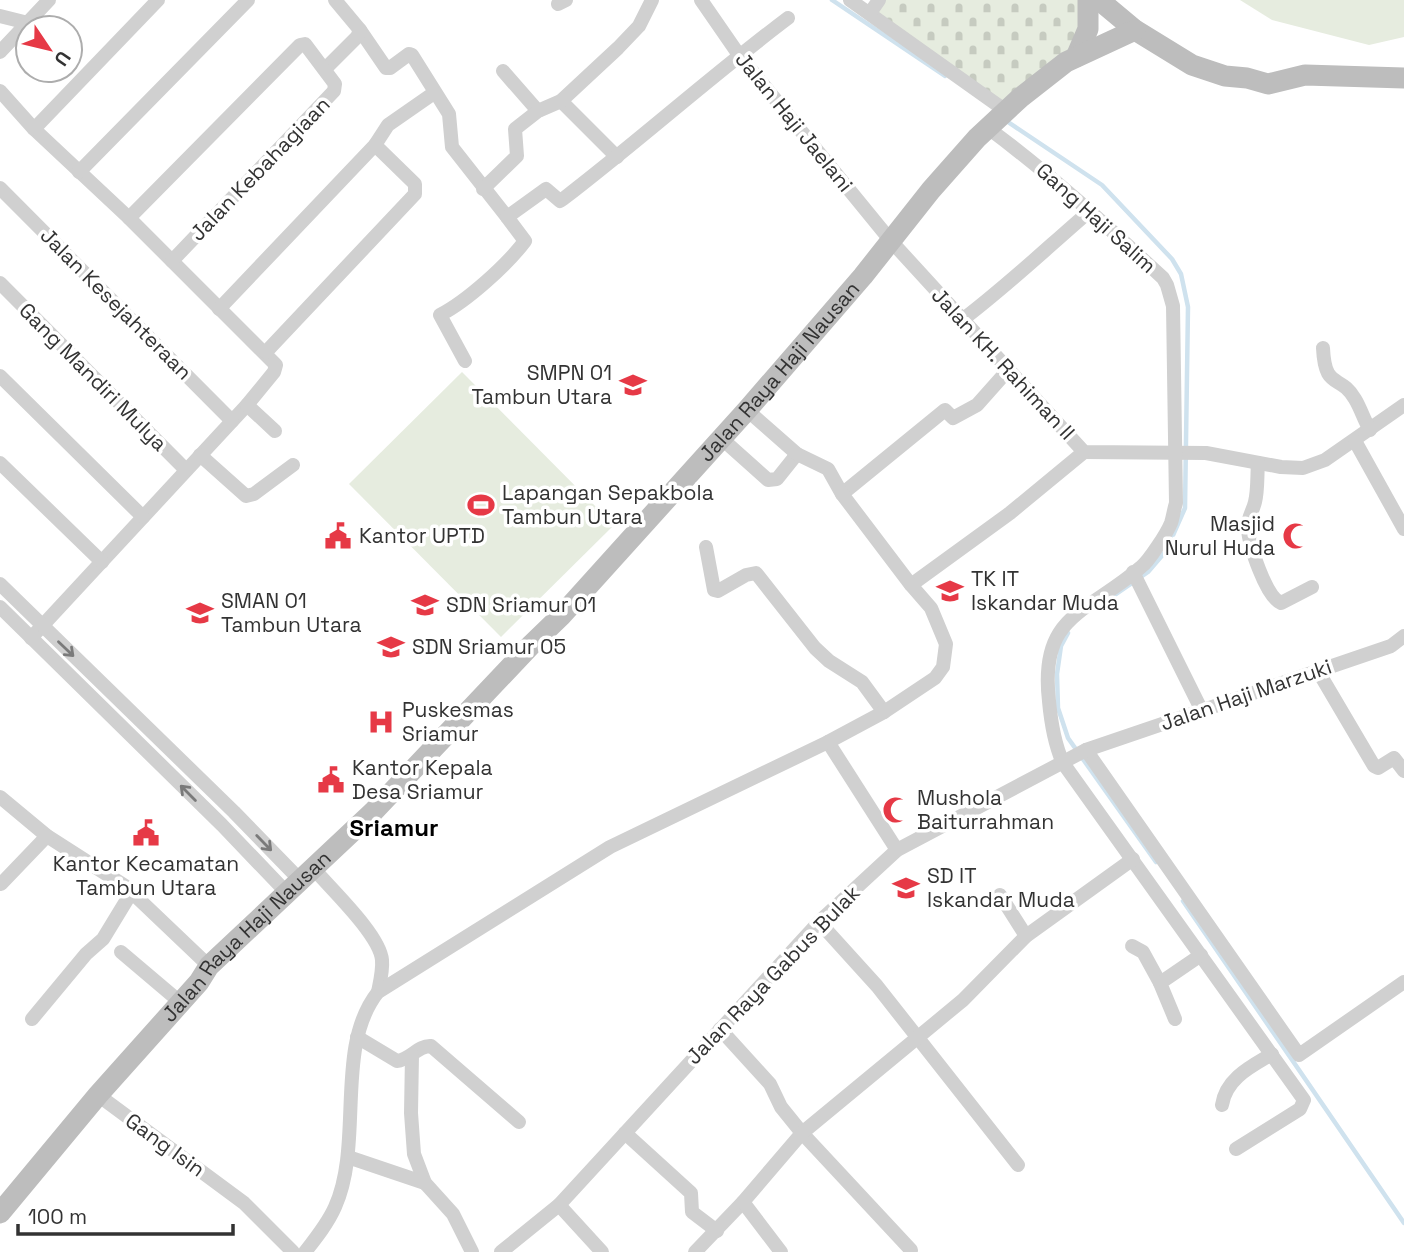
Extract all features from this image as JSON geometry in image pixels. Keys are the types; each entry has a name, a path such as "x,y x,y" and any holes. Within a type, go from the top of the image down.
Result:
{"street":[{"path":"36,14 49,0"},
{"path":"34,129 158,0"},
{"path":"79,172 248,0"},
{"path":"335,0 386,68 409,54 412,55 449,114 452,147 525,241 511,258 455,307 440,315 466,361"},
{"path":"483,189 517,156 515,129 538,111 561,101 639,26 652,0"},
{"name":"Jalan Haji Jaelani","path":"701,0 740,55 891,241"},
{"path":"850,0 1006,111"},
{"path":"870,13 879,0"},
{"path":"1076,57 1088,29 1092,1 1192,65 1225,76 1268,84 1305,75 1404,78"},
{"path":"507,217 546,189 560,201 617,158 788,18"},
{"path":"325,69 357,37 360,30"},
{"name":"Jalan Raya Haji Nausan","path":"0,1213 98,1095 199,982 209,966 373,812 561,616 747,410 863,276 931,190 988,128 1066,62 1135,30"},
{"path":"0,52 14,38"},
{"name":"Jalan Kebahagiaan","path":"129,218 300,45 305,44 335,85 334,91 172,261"},
{"path":"503,71 538,111"},
{"path":"0,91 34,129 129,218 275,363 275,368 247,405 32,638"},
{"path":"219,309 375,145 388,125 434,93"},
{"path":"561,101 617,158"},
{"name":"Gang Haji Salim","path":"988,128 1032,160 1091,210 1163,278 1167,285 1174,323 1176,503 1170,525 1142,567 1077,612 1059,632 1051,646 1047,683 1056,746 1063,763"},
{"path":"266,352 415,194 415,184 375,145"},
{"name":"Jalan Kesejahteraan","path":"0,188 232,421"},
{"path":"962,320 1013,281 1036,257 1091,210"},
{"name":"Jalan KH. Rahiman II","path":"891,241 1084,452 1198,453 1303,468 1325,460 1404,405"},
{"name":"Gang Mandiri Mulya","path":"0,284 186,470"},
{"path":"1323,348 1328,375 1355,398 1370,430"},
{"path":"842,494 945,410 953,418 976,405 1009,369"},
{"path":"0,376 143,517"},
{"path":"247,405 275,431"},
{"path":"305,1252 336,1207 348,1157 357,1037 366,1007 378,992 610,847 828,742 884,712 935,678 943,667 946,655 943,632 932,608 911,585 842,494 828,469 797,454 747,410"},
{"path":"721,438 768,480 777,479 797,454"},
{"path":"1355,441 1404,529"},
{"path":"911,585 1010,513 1084,452"},
{"path":"200,455 246,496 254,494 293,465"},
{"path":"0,463 102,562"},
{"path":"1258,463 1255,501 1248,529 1254,555 1267,586 1275,601 1281,603 1312,587"},
{"path":"706,547 714,590 718,591 746,575 756,573 815,648 829,661 862,682 884,712"},
{"path":"1133,572 1202,711"},
{"path":"0,584 301,881"},
{"path":"0,607 222,825 371,935 382,960 378,992"},
{"name":"Jalan Haji Marzuki","path":"1086,750 1391,646 1404,636"},
{"path":"1318,671 1374,765 1377,768 1394,758 1404,771"},
{"path":"828,742 897,850"},
{"path":"1086,750 1299,1055 1404,982"},
{"name":"Jalan Raya Gabus Bulak","path":"501,1252 559,1205 819,922 897,850 1086,750"},
{"path":"1063,763 1301,1093 1304,1103 1300,1108 1236,1149"},
{"path":"0,797 47,836 125,886 209,966"},
{"path":"222,825 234,813"},
{"path":"1,884 47,836"},
{"path":"695,1252 717,1231 802,1133 962,1000 1026,936 1133,859"},
{"path":"32,1019 86,954 103,939 131,893"},
{"path":"1000,895 1026,936"},
{"path":"819,922 877,986 1018,1164"},
{"path":"1132,946 1143,952 1175,1019"},
{"path":"121,952 180,1002"},
{"path":"1160,983 1202,955"},
{"path":"720,1029 770,1084 781,1107 802,1133 911,1250"},
{"path":"357,1037 397,1061 427,1045 436,1049 519,1122"},
{"path":"1223,1105 1226,1092 1236,1078 1272,1054"},
{"path":"412,1055 411,1143 425,1183 453,1214 472,1252"},
{"name":"Gang Isin","path":"98,1095 244,1203 293,1252"},
{"path":"625,1133 691,1194 692,1212 717,1231"},
{"path":"348,1157 425,1183"},
{"path":"743,1202 781,1252"},
{"path":"559,1205 602,1252"}],"green space":[{"path":"879,0 1088,0 1078,48 1006,111 870,13"},
{"path":"1240,0 1404,0 1404,37 1369,45 1272,20"},
{"name":"Lapangan Sepakbola Tambun Utara","path":"462,372 614,525 501,637 349,484"}],"waterway":[{"path":"832,0 945,76"},
{"path":"1005,120 1102,185 1172,259 1181,274 1188,307 1185,508 1166,551 1148,572 1109,599"},
{"path":"1068,633 1061,646 1057,674 1058,708 1068,738 1156,862"},
{"path":"1183,901 1404,1223"}],"place":[{"name":"SMPN 01 Tambun Utara","path":"633,385"},
{"name":"Lapangan Sepakbola Tambun Utara","path":"481,505"},
{"name":"Kantor UPTD","path":"338,536"},
{"name":"Masjid Nurul Huda","path":"1296,536"},
{"name":"TK IT Iskandar Muda","path":"950,591"},
{"name":"SDN Sriamur 01","path":"425,605"},
{"name":"SMAN 01 Tambun Utara","path":"200,613"},
{"name":"SDN Sriamur 05","path":"391,647"},
{"name":"Puskesmas Sriamur","path":"381,722"},
{"name":"Kantor Kepala Desa Sriamur","path":"331,780"},
{"name":"Mushola Baiturrahman","path":"896,810"},
{"name":"Kantor Kecamatan Tambun Utara","path":"146,833"},
{"name":"SD IT Iskandar Muda","path":"906,888"}],"district":[{"name":"Sriamur","path":"394,828"}]}
